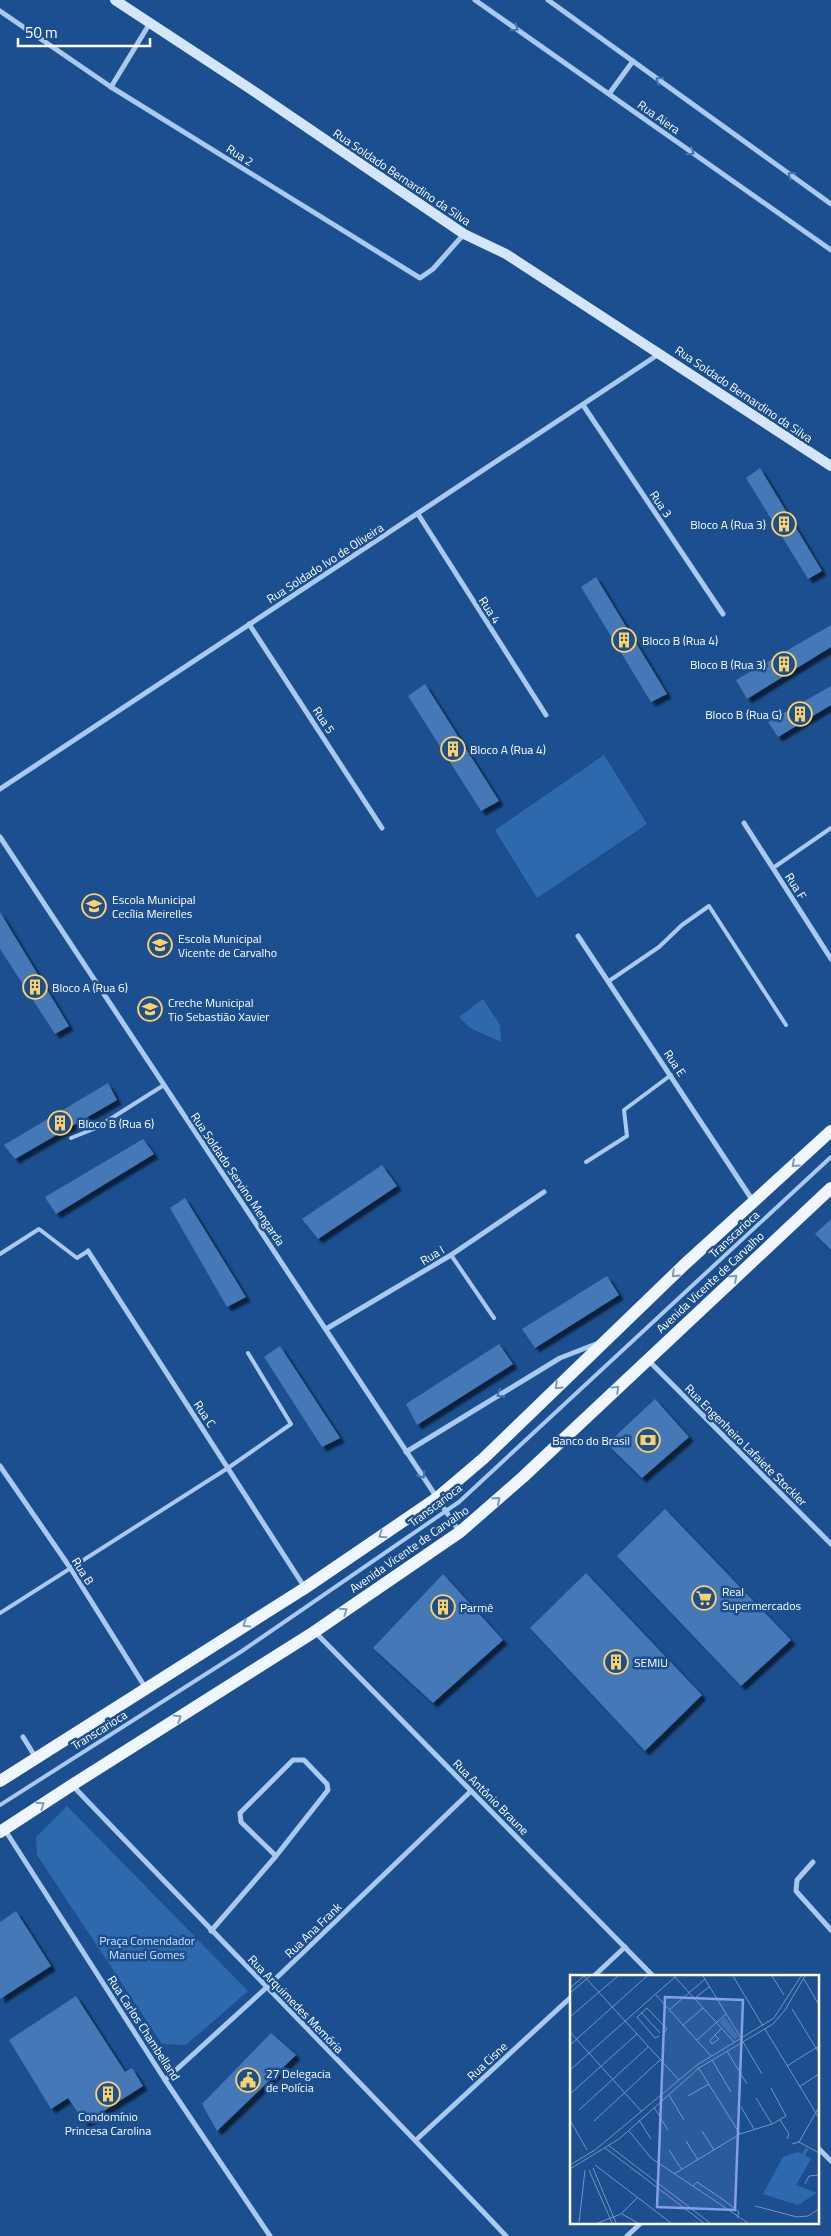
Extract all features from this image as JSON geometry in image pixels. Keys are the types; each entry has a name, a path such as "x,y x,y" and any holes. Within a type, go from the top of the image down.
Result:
{"main road":[{"name":"Avenida Vicente de Carvalho","path":"0,1782 305,1588 437,1498 484,1458 753,1201 831,1131"},
{"name":"Avenida Vicente de Carvalho","path":"2,1831 72,1784 314,1632 460,1532 523,1477 831,1188"}],"street":[{"name":"Rua Soldado Bernardino da Silva","path":"114,0 464,234 506,254 831,466"},
{"name":"Rua Aiera","path":"475,0 831,250"},
{"path":"548,0 831,204"},
{"name":"Rua 2","path":"0,11 111,87 420,278 433,269 464,234"},
{"path":"111,87 150,23"},
{"path":"609,94 633,61"},
{"name":"Rua Soldado Ivo de Oliveira","path":"0,789 660,353"},
{"name":"Rua 3","path":"583,405 723,614"},
{"name":"Rua 4","path":"418,514 546,716"},
{"name":"Rua 5","path":"249,624 382,828"},
{"name":"Rua F","path":"744,822 831,960"},
{"name":"Rua Soldado Servino Mengarda","path":"0,837 460,1532"},
{"name":"Rua E","path":"578,936 753,1201"},
{"name":"Rua I","path":"326,1329 451,1255 544,1192"},
{"name":"Rua C","path":"88,1251 305,1588"},
{"name":"Avenida Vicente de Carvalho","path":"406,1452 560,1358 606,1340"},
{"name":"Rua Engenheiro Lafaiete Stockler","path":"647,1360 831,1544"},
{"name":"Rua B","path":"0,1466 71,1569 146,1688"},
{"name":"Rua Antônio Braune","path":"314,1632 652,1975"},
{"path":"23,1737 36,1758"},
{"path":"211,1931 276,1856 328,1790 327,1784 304,1760 293,1760 240,1813 241,1822 276,1856"},
{"name":"Rua Arquimedes Memória","path":"72,1784 266,1988 416,2140 506,2236"},
{"name":"Rua Ana Frank","path":"165,2080 266,1988 471,1791"},
{"name":"Rua Carlos Chambelland","path":"2,1831 270,2236"},
{"path":"813,1862 797,1880 796,1891 831,1930"},
{"path":"595,1975 625,1947"},
{"name":"Rua Cisne","path":"416,2140 570,1998"},
{"path":"818,2148 831,2161"},
{"path":"627,2236 640,2224"}],"lane":[{"path":"773,868 830,831"},
{"path":"608,980 658,947 682,925 709,906 786,1025"},
{"path":"586,1162 627,1136 624,1110 671,1075"},
{"path":"71,1138 96,1128 164,1085"},
{"name":"Transcarioca","path":"0,1804 242,1650 447,1512 831,1157"},
{"path":"0,1254 39,1229 77,1258 88,1251"},
{"path":"451,1255 494,1318"},
{"path":"0,1613 228,1468 291,1424 248,1354"}],"green space":[{"path":"604,755 647,824 537,898 495,830"},
{"path":"483,999 500,1025 501,1042 470,1028 459,1017"},
{"name":"Praça Comendador Manuel Gomes","path":"67,1806 248,1991 186,2045 162,2044 37,1855 36,1837"}],"building":[{"name":"Bloco A (Rua 3)","path":"760,468 822,571 808,579 746,478"},
{"name":"Bloco B (Rua 4)","path":"596,577 667,694 651,702 581,587"},
{"name":"Bloco B (Rua 3)","path":"831,625 831,647 747,699 736,680"},
{"name":"Bloco A (Rua 4)","path":"425,684 499,801 481,811 408,696"},
{"name":"Bloco B (Rua G)","path":"831,686 831,705 778,737 768,722"},
{"name":"Bloco A (Rua 6)","path":"0,912 69,1026 55,1034 0,949"},
{"name":"Bloco B (Rua 6)","path":"108,1083 117,1100 15,1159 4,1145"},
{"path":"143,1139 154,1154 56,1214 45,1197"},
{"path":"382,1165 397,1186 318,1239 302,1219"},
{"path":"185,1198 246,1297 227,1307 170,1208"},
{"path":"831,1219 831,1250 815,1234"},
{"path":"607,1276 619,1295 535,1348 522,1329"},
{"path":"499,1344 513,1364 417,1425 406,1404"},
{"path":"280,1346 340,1438 322,1447 264,1357"},
{"name":"Banco do Brasil","path":"655,1399 689,1437 642,1478 607,1444"},
{"name":"Real Supermercados","path":"665,1509 791,1640 741,1686 617,1556"},
{"name":"SEMIU","path":"586,1573 702,1695 645,1751 530,1628"},
{"name":"Parmê","path":"443,1574 503,1640 433,1703 373,1648"},
{"path":"16,1911 51,1966 0,1999 0,1922"},
{"path":"76,1996 125,2072 132,2068 143,2086 85,2123 68,2098 51,2109 9,2040"},
{"name":"27 Delegacia de Polícia","path":"271,2033 296,2055 217,2131 202,2104"}],"place":[{"name":"Bloco A (Rua 3)","path":"784,524"},
{"name":"Bloco B (Rua 4)","path":"624,640"},
{"name":"Bloco B (Rua 3)","path":"784,664"},
{"name":"Bloco B (Rua G)","path":"800,714"},
{"name":"Bloco A (Rua 4)","path":"453,749"},
{"name":"Escola Municipal Cecília Meirelles","path":"94,906"},
{"name":"Escola Municipal Vicente de Carvalho","path":"160,945"},
{"name":"Bloco A (Rua 6)","path":"35,987"},
{"name":"Creche Municipal Tio Sebastião Xavier","path":"150,1009"},
{"name":"Bloco B (Rua 6)","path":"60,1123"},
{"name":"Banco do Brasil","path":"648,1440"},
{"name":"Real Supermercados","path":"704,1598"},
{"name":"Parmê","path":"443,1607"},
{"name":"SEMIU","path":"616,1662"},
{"name":"27 Delegacia de Polícia","path":"248,2080"},
{"name":"Condomínio Princesa Carolina","path":"108,2094"}]}
